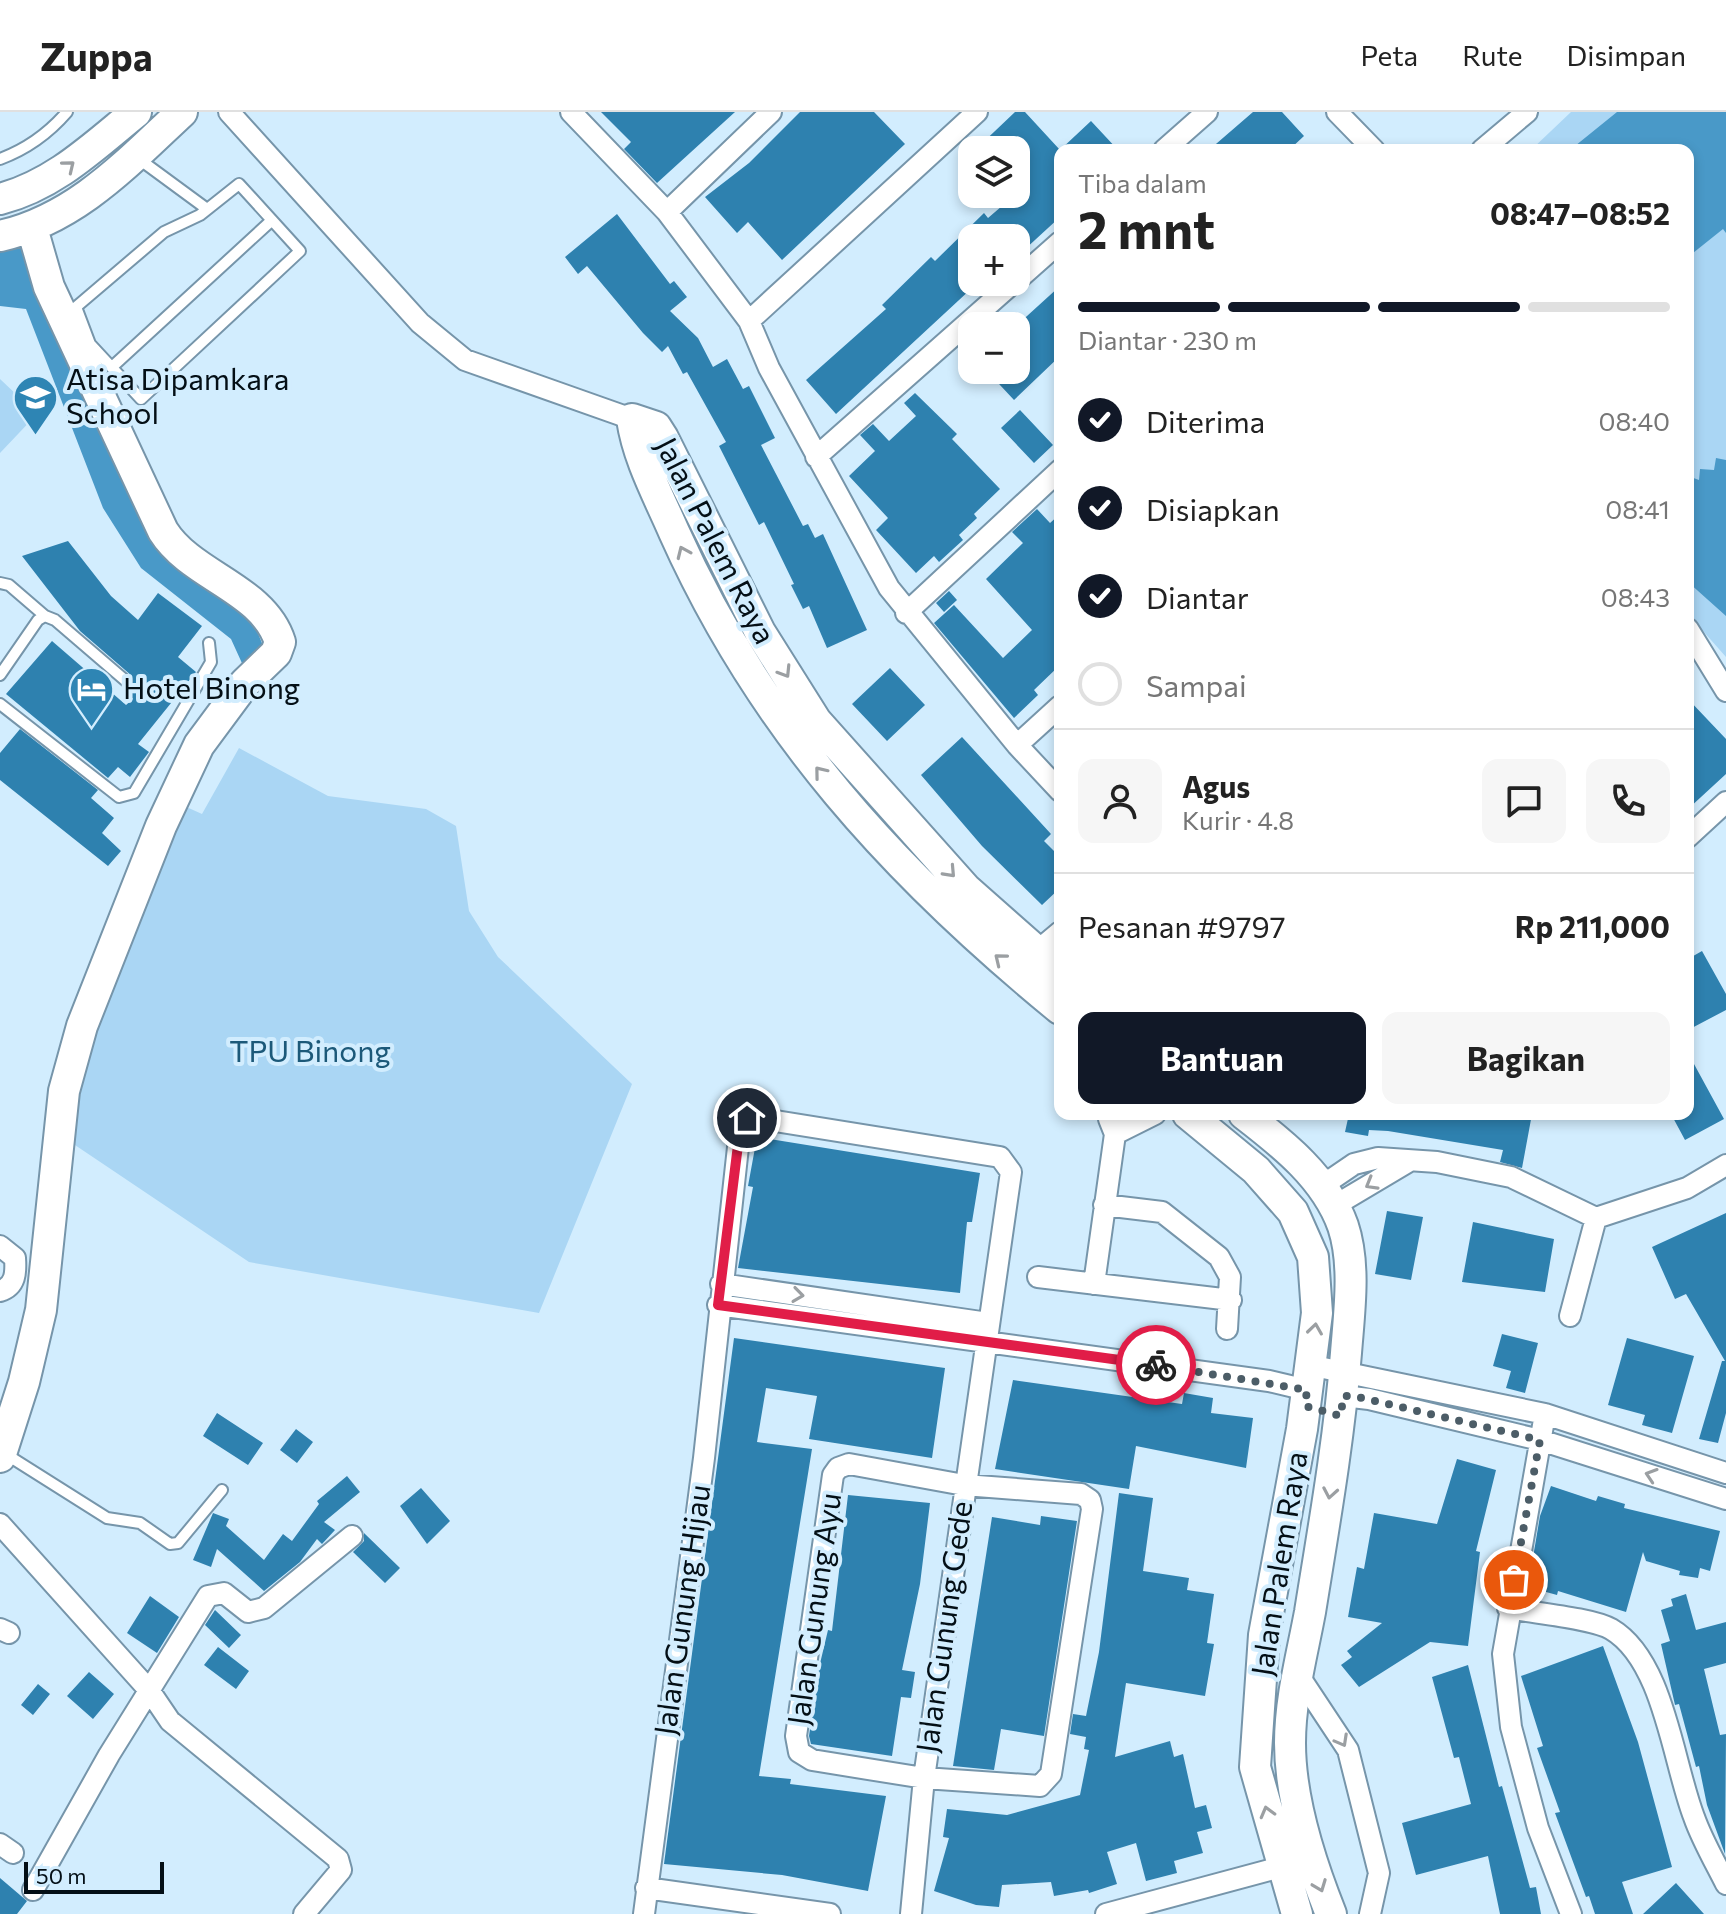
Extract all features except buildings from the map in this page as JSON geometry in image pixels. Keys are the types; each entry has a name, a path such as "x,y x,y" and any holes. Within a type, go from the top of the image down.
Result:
{"street":[{"path":"0,199 28,192 57,176 136,112 148,112"},
{"path":"0,236 32,228 82,201 182,112"},
{"path":"229,112 420,323 452,352 535,387 632,419"},
{"path":"571,112 667,212 749,321 816,457 906,613 1054,785"},
{"path":"667,212 771,112"},
{"path":"749,321 977,112"},
{"path":"1171,144 1207,112"},
{"path":"1337,112 1368,144"},
{"path":"1489,144 1527,112"},
{"path":"1,1454 41,1310 64,1091 82,1026 176,791 199,745 245,683 269,660 280,642 265,613 180,550 163,531 49,287 32,228"},
{"path":"1030,268 1054,247"},
{"path":"816,457 998,296"},
{"name":"Jalan Palem Raya","path":"632,419 656,427 663,438 760,632 816,721 966,889 1054,967"},
{"name":"Jalan Palem Raya","path":"632,419 640,454 703,597 776,716 858,819 974,938 1054,1004"},
{"path":"906,613 1054,476"},
{"path":"1694,639 1726,691"},
{"path":"1017,745 1054,711"},
{"path":"1694,831 1726,802"},
{"path":"1035,953 1054,937"},
{"name":"Jalan Gunung Hijau","path":"644,1914 704,1458 719,1295 740,1129 750,1117 1000,1157 1005,1161 1011,1177 986,1331"},
{"name":"Jalan Palem Raya","path":"1195,1120 1256,1170 1293,1212 1313,1257 1317,1313 1264,1635 1255,1767 1281,1867 1297,1914"},
{"name":"Jalan Palem Raya","path":"1252,1120 1282,1143 1317,1181 1334,1206 1349,1254 1343,1394 1299,1676 1293,1696 1290,1746 1302,1822 1314,1870 1331,1914"},
{"path":"1094,1284 1115,1123"},
{"path":"1317,1181 1332,1179 1359,1162 1378,1158 1437,1162 1511,1177 1596,1218 1687,1188 1726,1165"},
{"path":"1334,1206 1408,1162"},
{"path":"1104,1205 1162,1212 1219,1257 1230,1277 1227,1329"},
{"path":"1570,1316 1596,1218"},
{"path":"0,1246 15,1258 16,1274 11,1285 0,1291"},
{"path":"1038,1277 1231,1300"},
{"path":"719,1295 986,1331 1369,1399 1540,1440 1726,1499"},
{"name":"Jalan Gunung Gede","path":"911,1914 924,1778 986,1331"},
{"path":"1307,1387 1343,1394 1545,1414 1726,1473"},
{"path":"1545,1414 1508,1608 1503,1654 1511,1727 1538,1828 1571,1914"},
{"name":"Jalan Gunung Ayu","path":"849,1464 964,1485 1081,1494 1090,1500 1092,1509 1048,1780 1040,1786 924,1778 812,1760 799,1752 796,1736 833,1475 838,1468 849,1464"},
{"path":"0,1524 149,1690 170,1721 341,1862 341,1870 304,1914"},
{"path":"33,1890 68,1824 208,1596 224,1593 248,1612 264,1608 352,1536"},
{"path":"1508,1608 1608,1627 1626,1640 1643,1663 1656,1692 1694,1818 1726,1884"},
{"name":"Jalan Palem Raya","path":"1299,1676 1348,1750 1379,1873 1370,1914"},
{"path":"1106,1914 1281,1867"},
{"path":"646,1888 830,1914"}],"lane":[{"path":"0,159 22,151 52,129 67,112"},
{"path":"135,155 207,209"},
{"path":"239,184 300,251 141,399 90,344 76,307 164,232 207,209 239,184"},
{"path":"112,367 271,221"},
{"path":"0,583 9,585 45,616 55,620 126,681"},
{"path":"0,675 38,620 45,616"},
{"path":"0,704 119,797 126,796 134,793 211,662 209,643"},
{"path":"1,1454 107,1518 140,1523 170,1544 178,1543 222,1490"}],"green space":[{"path":"1571,112 1726,112 1726,657 1694,621 1694,144 1537,144"},
{"path":"0,379 37,414 0,453"},
{"name":"TPU Binong","path":"239,748 328,796 426,809 456,826 469,911 498,957 632,1084 539,1313 249,1262 66,1139 78,1063 182,805 202,814"}],"shaded area":[{"path":"1617,112 1726,112 1726,233 1723,229 1694,252 1694,144 1577,144"},
{"path":"29,232 166,548 255,626 266,653 246,672 231,639 141,568 103,508 26,309 0,306 0,239"},
{"path":"1716,458 1726,460 1726,616 1694,587 1694,478 1699,480 1700,469 1714,470"}],"way so far":[{"path":"1156,1365 1269,1381 1307,1390 1305,1406 1341,1416 1343,1396 1354,1396 1540,1440 1514,1580"}],"place":[{"name":"Atisa Dipamkara School","path":"35,436"},
{"name":"Hotel Binong","path":"92,728"}],"route":[{"path":"747,1118 740,1129 718,1305 1156,1365"}]}
